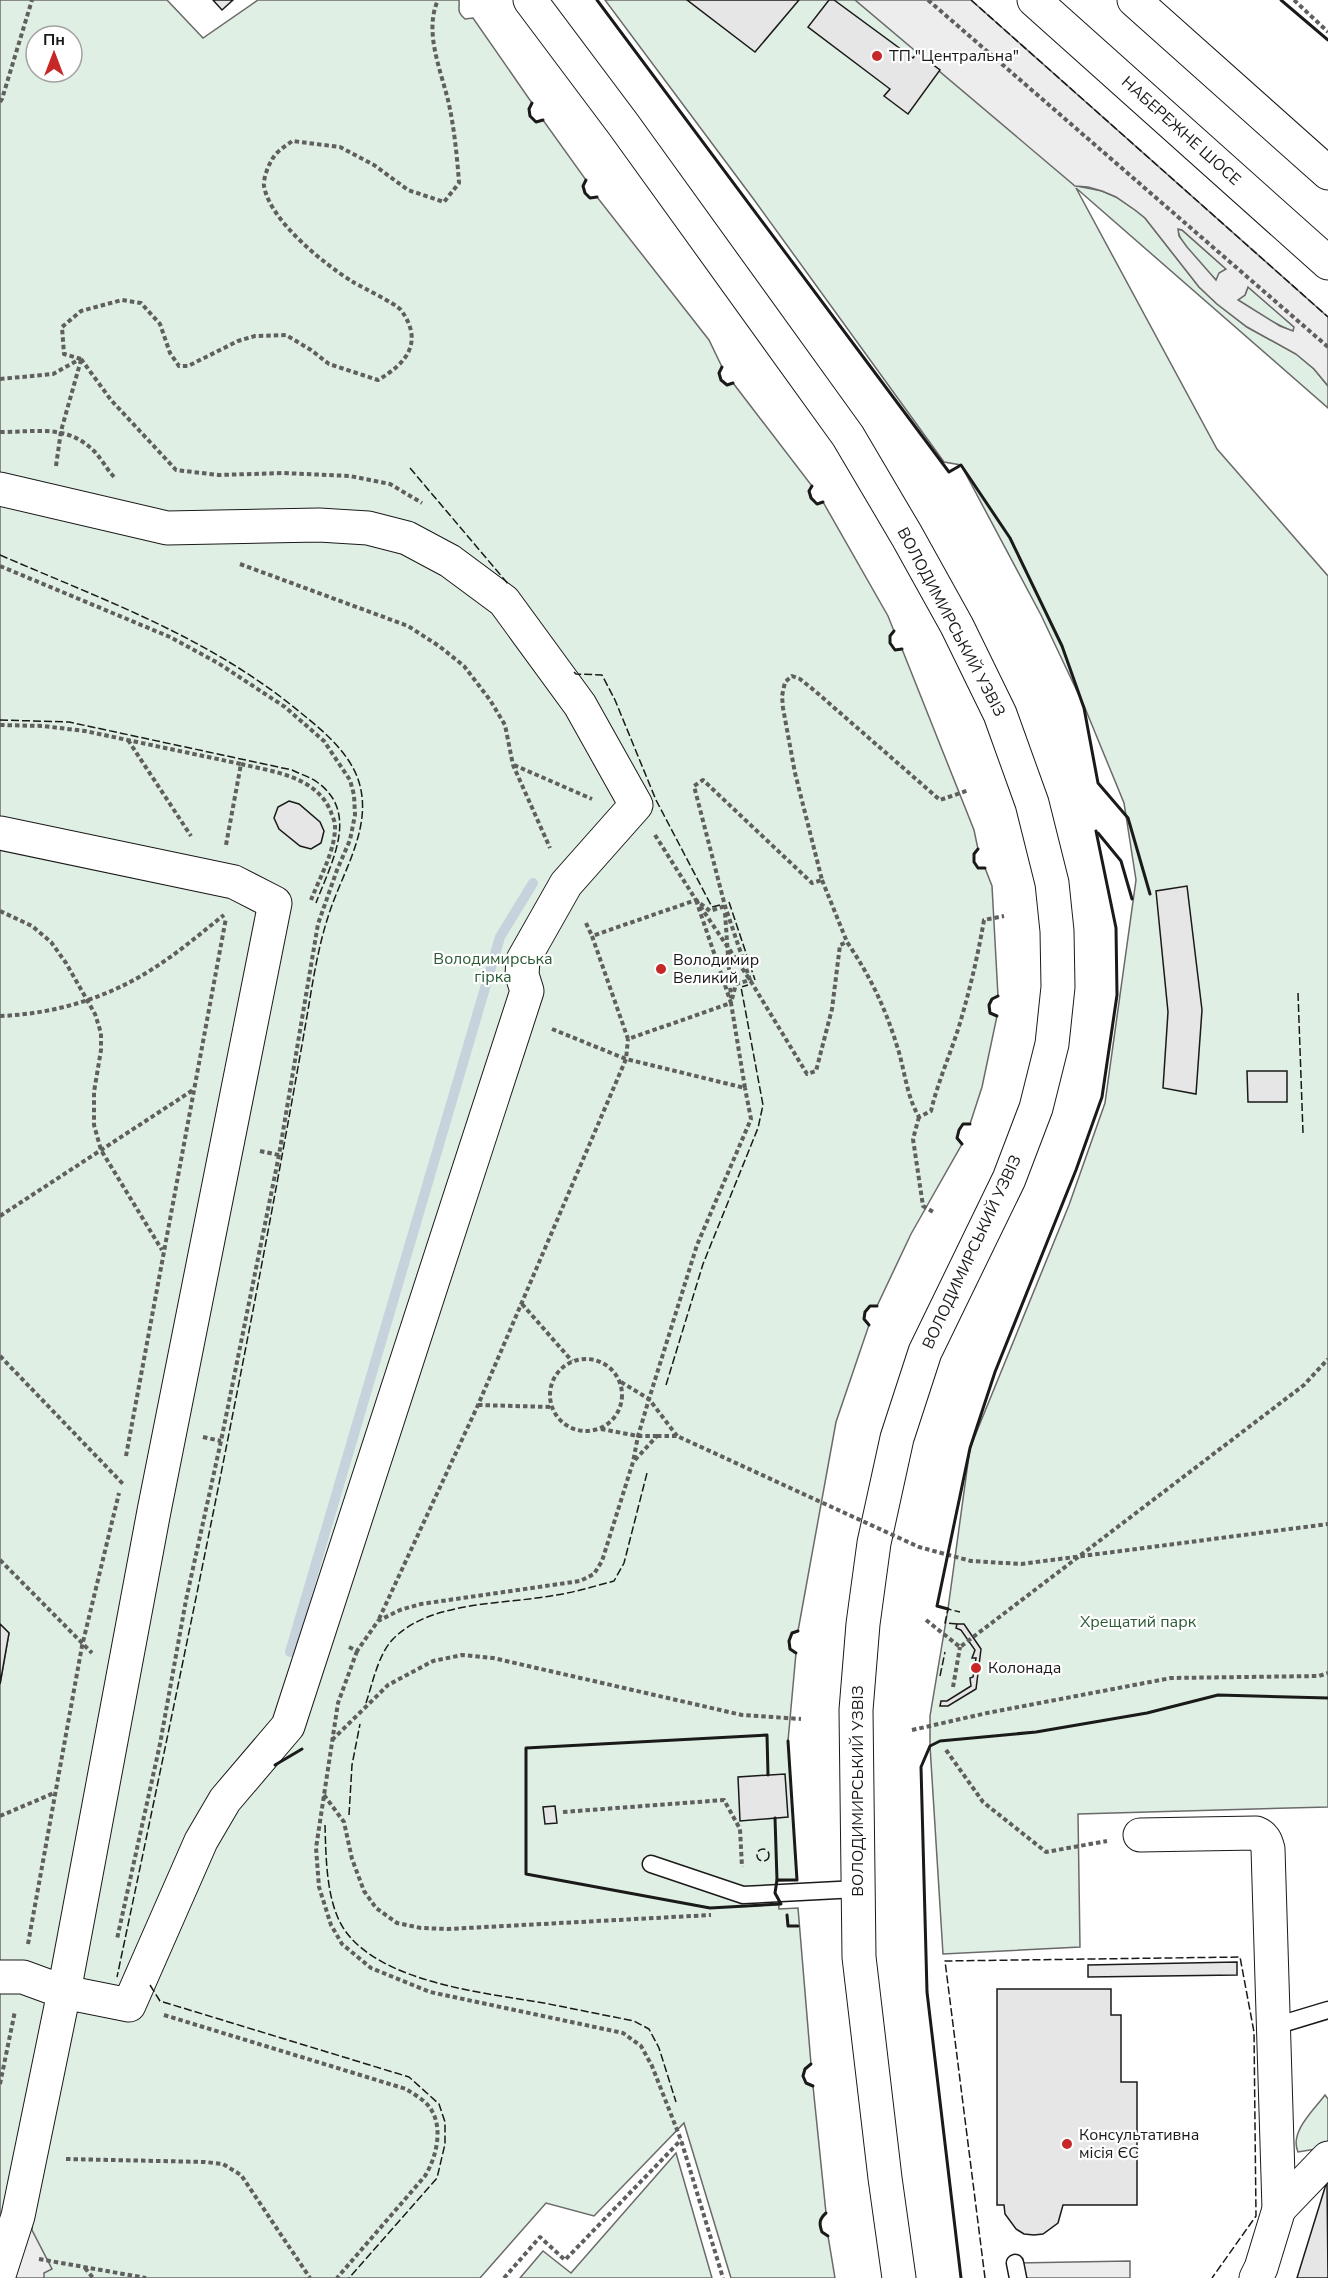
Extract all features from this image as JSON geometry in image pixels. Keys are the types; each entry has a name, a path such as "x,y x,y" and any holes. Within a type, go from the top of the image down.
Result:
{"street":[{"name":"ВОЛОДИМИРСЬКИЙ УЗВІЗ","path":"530,0 623,124 848,436 957,626 1000,714 1032,803 1052,883 1057,931 1058,987 1052,1044 1036,1108 1009,1179 925,1352 897,1438 874,1542 863,1624 856,1710 859,1957 899,2278"},
{"name":"НАБЕРЕЖНЕ ШОСЕ","path":"1034,0 1328,263"},
{"path":"1134,0 1328,173"},
{"path":"0,489 167,528 319,525 368,528 407,538 450,561 504,601 580,705 636,805 566,884 524,960 522,975 527,991 288,1726 225,1800 207,1831 129,2004 64,1992 11,1977"},
{"path":"0,833 234,882 275,903 154,1511 64,1992 18,2216 3,2263"},
{"path":"1140,1835 1250,1832 1261,1835 1266,1841 1275,2026 1280,2209 1256,2278"},
{"path":"1280,2209 1328,2158"}],"lane":[{"path":"651,1864 743,1895 857,1889"},
{"path":"1275,2026 1328,2010"}],"path":[{"path":"0,102 3,99 32,0"},
{"path":"424,505 390,484 350,476 283,473 219,475 176,470 111,400 81,359 64,354 62,327 81,311 123,300 141,303 160,324 170,353 179,366 188,366 246,338 286,335 329,364 359,375 378,380 395,370 411,351 411,330 400,309 347,278 298,240 275,213 264,184 272,158 292,141 340,147 374,165 408,190 444,202 459,183 448,99 437,65 433,13 438,0"},
{"path":"928,0 1328,346"},
{"path":"1293,0 1328,32"},
{"path":"0,379 53,374 81,359"},
{"path":"0,432 61,431 81,359"},
{"path":"234,561 408,626 464,666 490,700 505,725 513,765 592,936 628,1039 626,1059 478,1405 378,1621 357,1651 338,1703 316,1848 319,1887 331,1925 342,1944 371,1968 430,1992 623,2033 641,2046 652,2066 681,2140 723,2278"},
{"path":"0,566 170,637 218,663 285,707 324,741 342,765 350,780 354,795 355,815 350,840 318,924 277,1167 186,1599 160,1744 116,1943"},
{"path":"934,1213 923,1206 913,1139 919,1117 912,1105 898,1048 868,974 847,942 822,880 795,773 783,708 782,696 785,682 792,676 800,679 940,800 969,790"},
{"path":"0,725 43,726 85,731 292,776 309,785 327,803 335,824 332,846 308,907"},
{"path":"128,740 219,879"},
{"path":"219,879 241,764"},
{"path":"513,765 589,799 636,805 750,980 807,1074 816,1071 832,1009 840,945 847,942"},
{"path":"750,980 725,906 694,786 703,780 812,884 822,880"},
{"path":"588,787 589,799"},
{"path":"696,900 710,911 725,906"},
{"path":"592,936 696,900"},
{"path":"696,900 731,1003"},
{"path":"378,1621 400,1610 421,1604 580,1581 594,1574 602,1561 697,1245 751,1119 731,1003 725,906"},
{"path":"0,911 32,926 51,942 95,1014 101,1033 101,1050 94,1092 94,1125 101,1150 163,1251"},
{"path":"0,1016 55,1010 121,987 154,968 227,913 126,1459"},
{"path":"919,1117 931,1111 974,976 984,920 1004,916"},
{"path":"731,1003 736,984 750,980"},
{"path":"527,991 536,1012 552,1029 626,1059 745,1088"},
{"path":"628,1039 731,1003"},
{"path":"0,1216 194,1090"},
{"path":"522,1304 572,1361"},
{"path":"0,1356 121,1482 154,1511"},
{"path":"583,1358 595,1359 605,1364 620,1381 623,1392 621,1404 610,1423 600,1429 588,1432 577,1430 557,1418 551,1407 550,1386 555,1375 572,1361 583,1358"},
{"path":"953,1687 960,1647 1304,1385 1328,1359"},
{"path":"620,1381 649,1399 677,1436"},
{"path":"478,1405 551,1407"},
{"path":"600,1429 638,1436 677,1436 920,1547 971,1561 1021,1564 1328,1524"},
{"path":"633,1462 657,1436"},
{"path":"0,2084 11,1977 55,1792 82,1646 123,1470"},
{"path":"0,1560 82,1646 124,1678"},
{"path":"926,1620 960,1647"},
{"path":"318,1634 357,1651"},
{"path":"332,1741 388,1685 433,1661 462,1655 493,1658 742,1715 801,1719"},
{"path":"1319,1676 1328,1673"},
{"path":"912,1730 987,1713 1172,1678 1319,1676 1328,1678"},
{"path":"946,1750 983,1802 1046,1852 1140,1835"},
{"path":"0,1816 55,1792"},
{"path":"323,1795 344,1822 352,1859 364,1891 376,1908 397,1923 421,1928 448,1929 715,1914"},
{"path":"563,1812 724,1800 740,1829 743,1895"},
{"path":"129,2004 406,2089 422,2099 433,2111 437,2130 433,2164 337,2278"},
{"path":"504,2278 540,2237 565,2260 681,2140"},
{"path":"30,2158 223,2164 241,2175 310,2278"},
{"path":"3,2263 85,2268 146,2278"},
{"path":"85,2268 93,2278"}],"green space":[{"name":"Володимирська гірка","path":"0,0 167,0 203,38 258,0 459,0 460,14 465,19 473,18 532,103 529,109 530,116 536,122 543,120 586,180 583,186 585,193 590,198 597,197 709,340 722,367 719,373 721,380 727,385 733,383 812,486 809,491 812,498 817,504 823,502 888,616 894,631 890,636 890,643 895,650 902,649 974,830 978,849 974,854 974,862 978,868 985,868 992,886 998,996 992,999 989,1005 990,1013 997,1016 982,1087 970,1124 963,1124 959,1130 957,1138 962,1144 911,1234 877,1306 870,1306 865,1312 864,1319 869,1325 836,1422 798,1631 792,1634 789,1641 790,1649 796,1653 788,1741 797,1880 777,1881 779,1909 798,1908 811,2064 805,2069 803,2076 806,2083 813,2086 826,2213 820,2226 822,2232 828,2236 835,2278 731,2278 684,2123 594,2216 546,2203 480,2278 0,2278 0,1685 9,1633 0,1624"},
{"name":"Хрещатий парк","path":"605,0 871,0 1077,186 1102,191 1116,197 1145,218 1199,287 1217,304 1247,327 1296,354 1314,369 1328,386 1328,408 1076,188 1217,449 1328,576 1328,1807 1078,1814 1080,1947 943,1954 930,1716 948,1609 970,1448 1069,1205 1105,1103 1136,880 1124,803 1085,708 1041,615 961,465 944,462 755,201"},
{"path":"1178,229 1226,269 1216,280 1187,248"},
{"path":"1248,287 1294,327 1293,332 1238,300 1245,295"},
{"path":"1325,2095 1328,2099 1328,2141 1316,2149 1298,2152 1296,2144 1300,2129"},
{"path":"676,2153 712,2278 520,2278 543,2251 571,2273"}],"shaded area":[{"path":"855,0 971,0 1328,317 1328,386 1314,369 1296,354 1247,327 1217,304 1199,287 1145,218 1135,210 1102,191 1075,186","holes":["1178,229 1226,269 1219,273 1216,280 1187,247 1179,236","1248,287 1294,327 1293,331 1280,326 1238,300 1245,295"]},
{"path":"33,2219 32,2230 52,2269 44,2273 44,2278 0,2278"},
{"path":"1130,2261 1130,2278 1016,2278 1015,2263"}],"building":[{"path":"213,0 233,0 222,10"},
{"path":"687,0 799,0 755,52"},
{"name":"ТП \"Центральна\"","path":"829,0 834,0 913,58 917,53 940,70 908,114 884,96 890,89 808,27"},
{"path":"289,801 299,804 320,822 324,831 321,843 311,849 300,846 279,829 274,818 278,807"},
{"path":"1187,886 1202,1010 1196,1094 1163,1088 1168,1012 1156,891"},
{"path":"1247,1071 1287,1071 1287,1102 1248,1102"},
{"path":"0,1624 9,1633 0,1684"},
{"name":"Колонада","path":"957,1624 964,1624 981,1649 976,1689 948,1706 940,1706 941,1701 947,1701 971,1686 970,1678 973,1677 976,1658 972,1658 975,1650 961,1630 956,1628"},
{"path":"785,1774 788,1817 740,1821 738,1777"},
{"path":"555,1806 557,1823 545,1824 543,1807"},
{"path":"1237,1962 1237,1975 1088,1977 1088,1965"},
{"name":"Консультативна місія ЄС","path":"997,1989 1111,1989 1111,2015 1121,2015 1121,2082 1137,2082 1137,2205 1063,2205 1058,2223 1043,2234 1034,2235 1024,2234 1016,2229 1005,2214 1004,2205 997,2205"},
{"path":"1327,2181 1328,2278 1297,2278"}],"waterway":[{"path":"290,1652 500,937 533,883"}],"fence":[{"path":"971,0 1328,317"},
{"path":"410,468 509,585"},
{"path":"0,555 118,605 231,663 309,719 332,740 346,756 356,774 361,792 360,829 328,917 318,956 239,1381 117,1977"},
{"path":"574,672 602,675 615,700 656,800 712,907 720,905"},
{"path":"0,720 69,722 292,770 314,780 330,795 337,809 340,824 334,856 316,903"},
{"path":"729,902 755,980"},
{"path":"666,1385 703,1264 758,1128 763,1105 741,987 748,985"},
{"path":"1298,993 1303,1133"},
{"path":"366,1703 376,1669 388,1645 409,1626 427,1617 470,1606 563,1594 614,1581 624,1563 647,1473"},
{"path":"957,1624 945,1623 948,1609 960,1612"},
{"path":"940,1676 945,1652"},
{"path":"349,1815 352,1765 360,1724"},
{"path":"325,1825 328,1881 334,1909 346,1932 363,1949 385,1963 437,1983 634,2021 649,2029 659,2048 676,2102"},
{"path":"763,1849 769,1855 763,1861 757,1855 763,1849"},
{"path":"985,2278 945,1961 1240,1957 1254,2032 1256,2216 1212,2278"},
{"path":"150,1985 160,2001 409,2077 439,2104 445,2122 445,2144 437,2178 349,2278"}],"wall":[{"path":"597,0 949,472 961,465 1010,538 1062,646 1084,708 1098,783 1128,818 1150,894"},
{"path":"1281,0 1328,40"},
{"path":"532,103 529,109 530,116 536,122 543,120"},
{"path":"586,180 583,186 585,193 590,198 597,197"},
{"path":"722,367 719,373 721,380 727,385 733,383"},
{"path":"812,486 809,491 811,498 817,504 823,502"},
{"path":"894,631 890,636 890,643 895,650 902,649"},
{"path":"948,1609 937,1606 970,1448 995,1372 1076,1170 1102,1097 1117,995 1116,928 1096,831"},
{"path":"1098,833 1121,861 1132,899"},
{"path":"978,849 974,854 974,862 978,868 985,868"},
{"path":"997,1016 990,1013 989,1005 992,999 998,996"},
{"path":"962,1144 957,1138 959,1130 963,1124 970,1124"},
{"path":"869,1325 864,1319 865,1312 870,1306 877,1306"},
{"path":"796,1653 790,1649 789,1641 792,1633 798,1631"},
{"path":"961,2278 927,1992 921,1767 930,1746 940,1741 1036,1732 1147,1713 1218,1695 1328,1698"},
{"path":"768,1775 767,1735 526,1748 526,1874 710,1908 781,1904 775,1893 777,1880 775,1818"},
{"path":"777,1880 797,1880 788,1741"},
{"path":"275,1765 302,1749"},
{"path":"787,1915 788,1926 798,1926"},
{"path":"811,2064 805,2069 803,2076 806,2083 813,2086"},
{"path":"826,2213 820,2224 822,2232 828,2236"}],"place":[{"name":"ТП \"Центральна\"","path":"877,56"},
{"name":"Володимир Великий","path":"661,969"},
{"name":"Колонада","path":"976,1668"},
{"name":"Консультативна місія ЄС","path":"1067,2144"}]}
